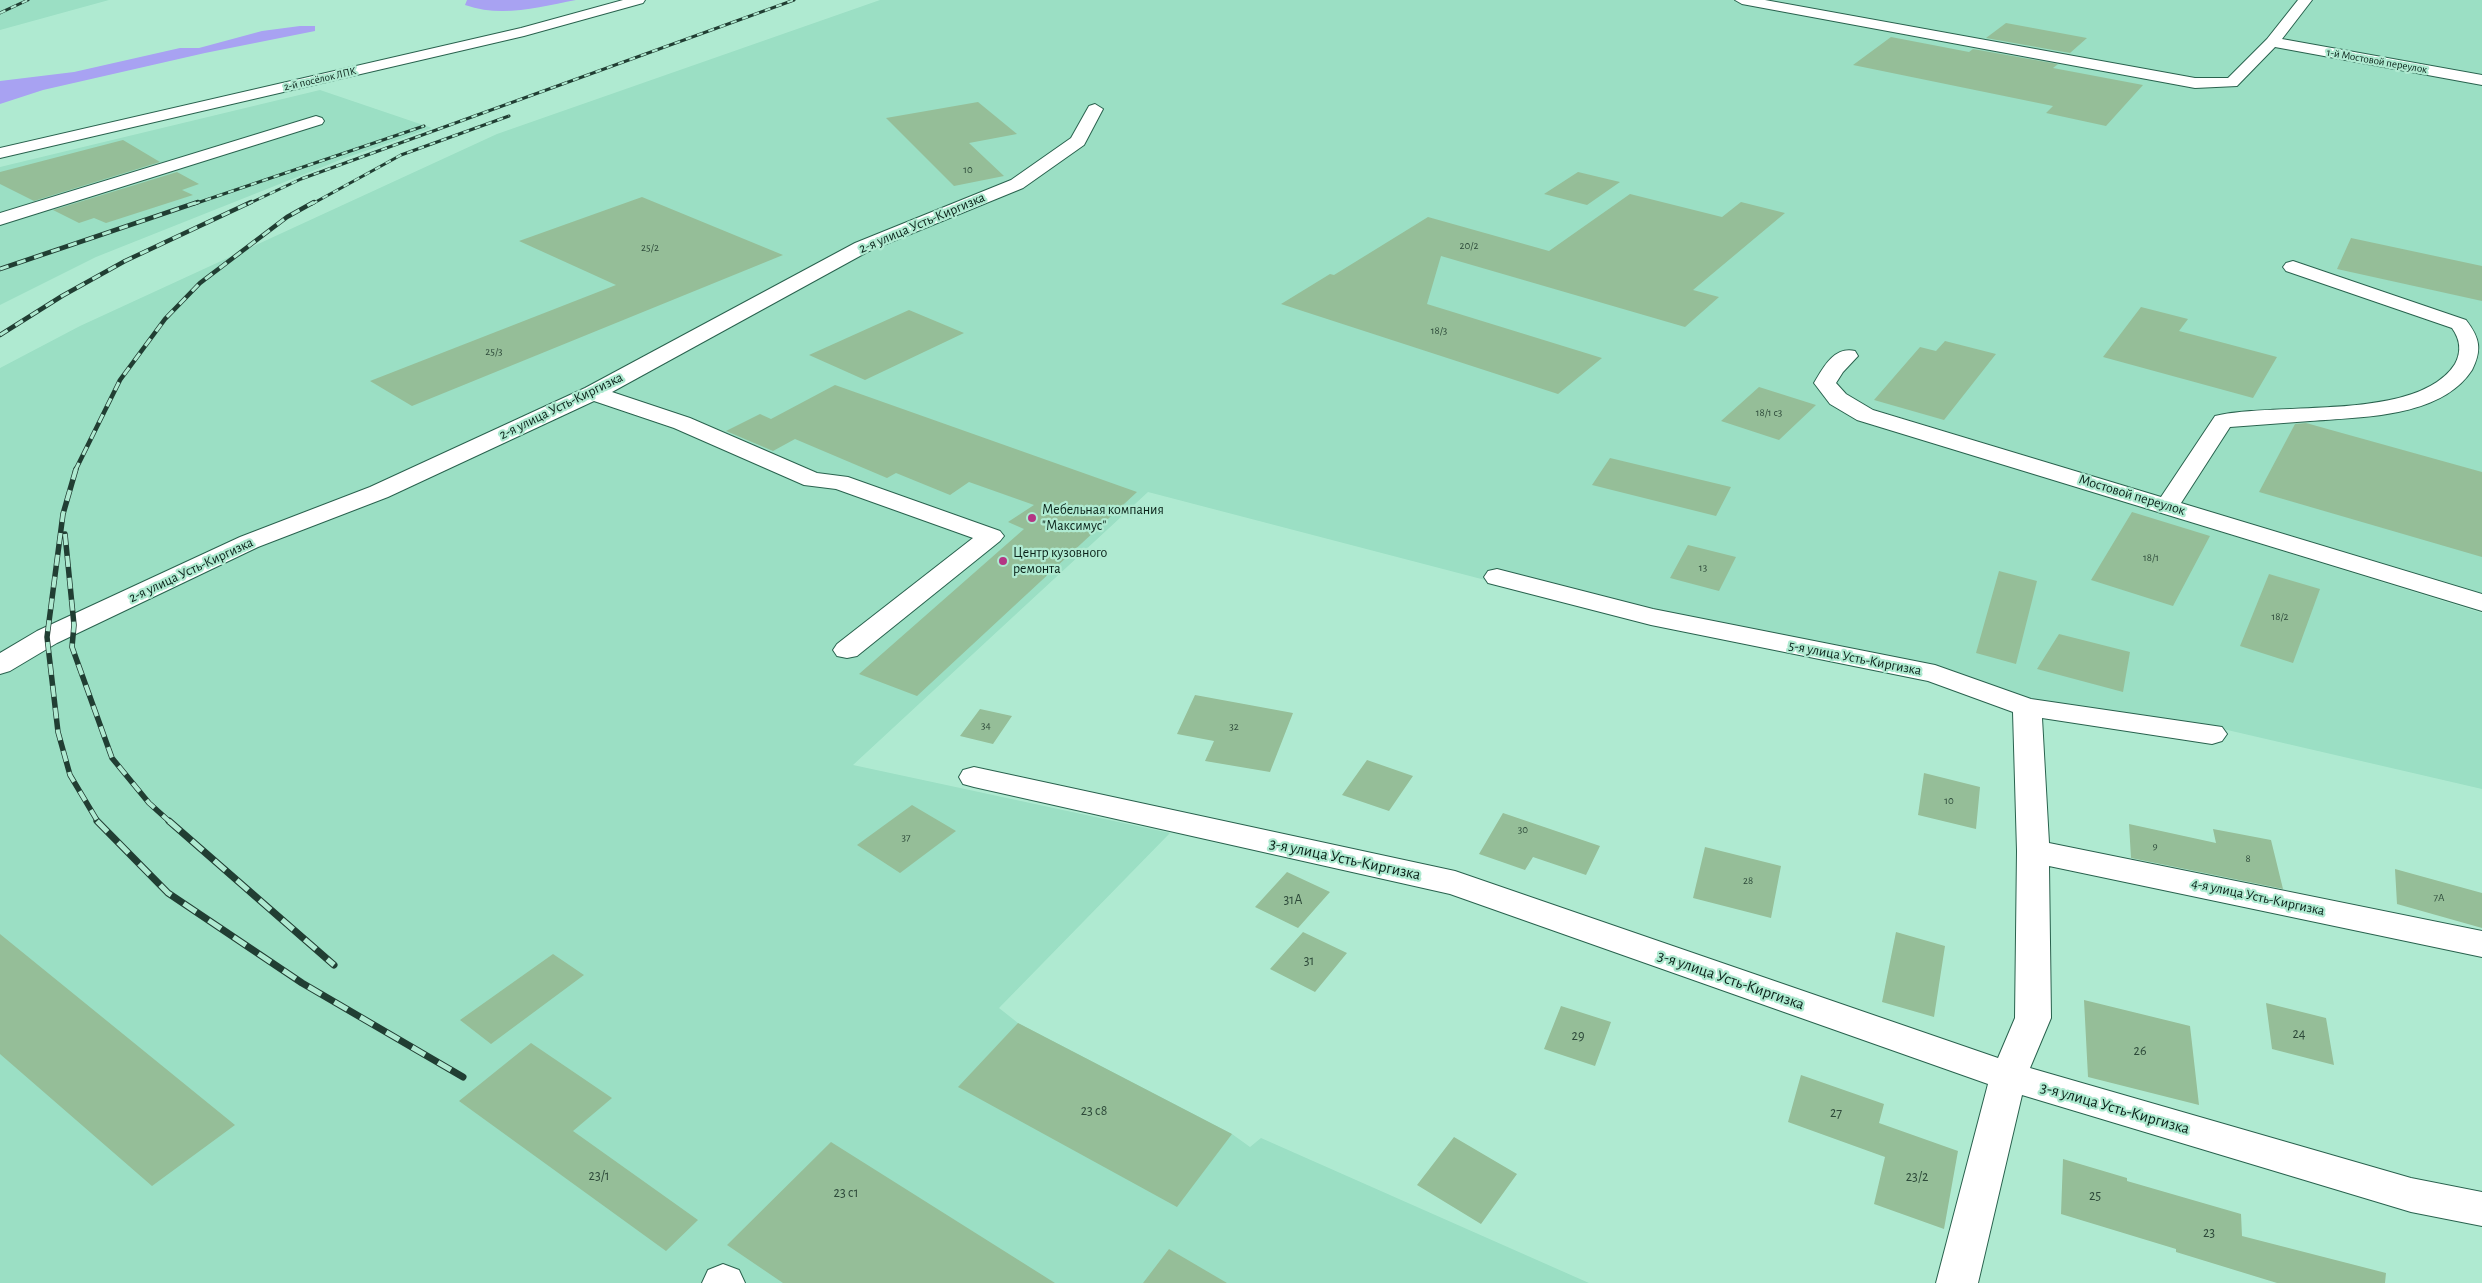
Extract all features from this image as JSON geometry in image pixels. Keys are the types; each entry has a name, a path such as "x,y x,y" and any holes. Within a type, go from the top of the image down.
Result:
{"street":[{"name":"2-й посёлок ЛПК","path":"0,153 524,32 638,0"},
{"path":"1742,0 2195,83 2232,83 2272,42 2305,0"},
{"name":"1-й Мостовой переулок","path":"2272,42 2482,80"},
{"name":"2-я улица Усть-Киргизка","path":"0,665 47,638 249,542 379,492 593,393 862,248 1017,184 1078,141 1094,109"},
{"path":"0,219 316,121"},
{"path":"2168,505 2223,421 2379,409 2421,398 2450,384 2464,369 2471,352 2470,338 2459,324 2293,267"},
{"name":"Мостовой переулок","path":"1847,356 1834,368 1825,384 1838,398 1865,415 2168,505 2482,603"},
{"path":"593,393 682,423 813,480 839,482 991,536 847,650"},
{"name":"5-я улица Усть-Киргизка","path":"1498,577 1651,617 1935,674 2028,707 2212,734"},
{"path":"1957,1283 2008,1076 2033,1018 2033,851 2028,707"},
{"name":"3-я улица Усть-Киргизка","path":"974,777 1455,883 2008,1076 2411,1195 2482,1209"},
{"name":"4-я улица Усть-Киргизка","path":"2033,851 2482,944"}],"shaded area":[{"path":"0,0 109,0 0,30"},
{"path":"467,0 576,0 520,10 493,11 465,5"},
{"path":"880,0 2482,0 2482,595 1867,407 1856,419 2482,613 2482,789 2210,726 2026,698 1489,581 1148,492 853,765 1170,833 999,1008 1018,1023 1232,1134 1250,1147 1261,1138 1589,1283 0,1283 0,368 80,326 497,134"},
{"path":"315,26 315,31 205,53 43,90 0,104 0,81 74,72 180,48 199,48 262,31"},
{"path":"320,90 432,128 345,158 96,257 0,305 0,167"}],"building":[{"path":"2006,23 2087,38 2070,53 1986,38"},
{"path":"1891,37 1969,52 1973,49 2058,64 2053,68 2143,85 2106,126 2046,113 2053,106 1853,65"},
{"path":"978,102 1017,134 969,143 1004,176 954,186 886,118"},
{"path":"123,140 160,162 34,201 0,184 0,172"},
{"path":"177,172 199,184 182,190 193,195 106,223 94,218 79,223 53,210"},
{"path":"1578,172 1620,182 1587,205 1544,194"},
{"path":"1630,194 1722,217 1741,202 1785,213 1693,290 1719,297 1685,327 1441,256 1427,304 1602,358 1558,394 1281,304 1330,274 1334,275 1428,217 1549,251"},
{"path":"642,197 783,255 412,406 370,381 616,285 519,241"},
{"path":"2351,238 2482,266 2482,301 2337,269"},
{"path":"2141,307 2188,319 2179,331 2277,357 2253,398 2103,357"},
{"path":"909,310 964,333 865,380 809,355"},
{"path":"1945,341 1996,354 1944,420 1874,400 1920,347 1936,351"},
{"path":"835,385 1137,492 917,696 859,674 1024,529 1008,522 1034,505 969,482 950,495 896,473 887,478 795,439 773,451 726,431 760,414 771,419"},
{"path":"1759,387 1816,405 1779,440 1721,421"},
{"path":"2306,423 2482,472 2482,557 2259,492 2295,424"},
{"path":"1610,458 1731,487 1716,516 1592,485"},
{"path":"2132,512 2210,536 2173,606 2091,580"},
{"path":"1688,545 1736,557 1719,591 1670,578"},
{"path":"1999,571 2037,581 2016,664 1976,653"},
{"path":"2269,574 2320,589 2293,663 2240,646"},
{"path":"2059,634 2130,652 2123,692 2037,669"},
{"path":"1195,695 1293,713 1270,772 1205,761 1214,741 1177,734"},
{"path":"980,709 1012,716 993,744 960,736"},
{"path":"1367,760 1413,776 1389,811 1342,795"},
{"path":"1924,773 1980,787 1976,829 1918,815"},
{"path":"912,805 956,831 900,873 857,845"},
{"path":"1503,813 1600,846 1586,875 1533,857 1525,870 1479,854"},
{"path":"2129,824 2216,843 2213,829 2271,840 2283,889 2131,858"},
{"path":"1705,847 1781,866 1771,918 1693,898"},
{"path":"2395,869 2482,893 2482,928 2397,904"},
{"path":"1287,872 1330,892 1298,928 1255,907"},
{"path":"1303,932 1347,953 1315,992 1270,969"},
{"path":"1896,932 1945,946 1934,1017 1882,1002"},
{"path":"0,934 235,1125 152,1186 0,1054"},
{"path":"553,954 584,975 491,1044 460,1020"},
{"path":"2084,1000 2190,1026 2199,1105 2088,1077"},
{"path":"2266,1003 2326,1018 2334,1065 2272,1049"},
{"path":"1561,1006 1611,1022 1595,1066 1544,1049"},
{"path":"1018,1023 1232,1134 1177,1207 958,1087"},
{"path":"531,1043 612,1098 573,1131 698,1220 666,1251 459,1101"},
{"path":"1801,1075 1884,1104 1879,1123 1958,1151 1944,1229 1874,1204 1885,1157 1788,1122"},
{"path":"1454,1137 1517,1174 1481,1224 1417,1185"},
{"path":"831,1142 1055,1283 783,1283 727,1245"},
{"path":"2063,1159 2127,1178 2127,1181 2241,1214 2242,1236 2386,1273 2385,1283 2277,1283 2176,1252 2176,1249 2061,1214"},
{"path":"1169,1249 1227,1283 1143,1283"}],"railway":[{"path":"0,13 28,0"},
{"path":"248,204 301,179 794,0"},
{"path":"312,204 401,155 509,116"},
{"path":"194,204 424,126"},
{"path":"0,269 198,202"},
{"path":"0,335 62,296 125,261 251,202"},
{"path":"75,471 120,380 165,319 200,283 287,217 314,202"},
{"path":"76,469 63,514 47,637 58,732 70,775 98,822"},
{"path":"65,534 74,625 72,647 112,758 149,803 170,822"},
{"path":"97,821 168,893 302,983 463,1077"},
{"path":"169,821 334,965"}],"place":[{"name":"Мебельная компания \"Максимус\"","path":"1032,518"},
{"name":"Центр кузовного ремонта","path":"1003,561"}]}
